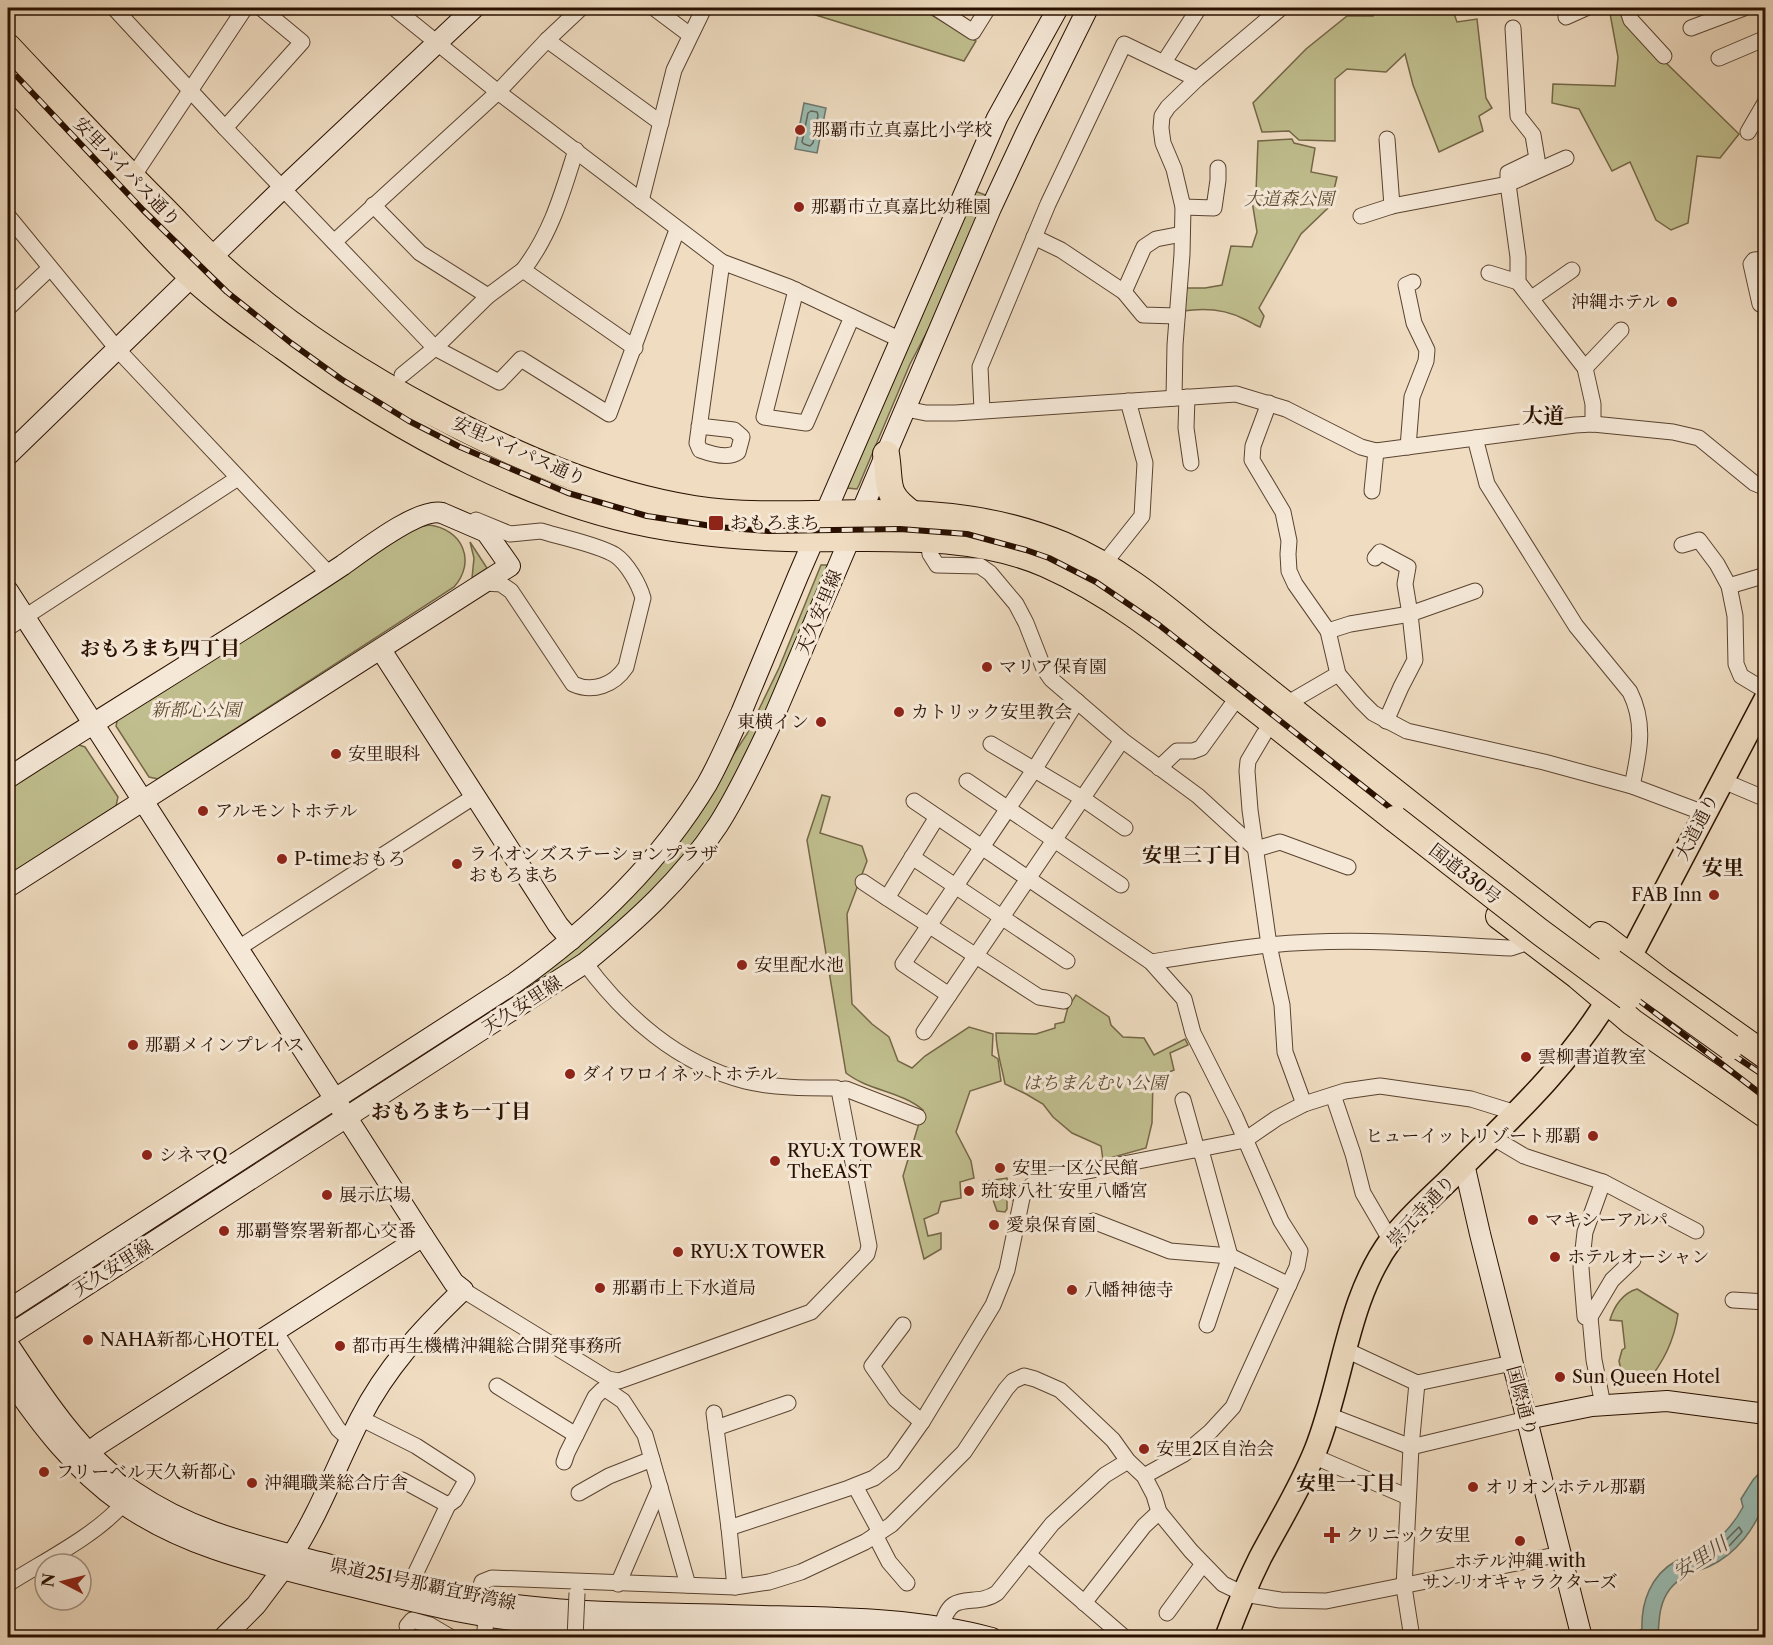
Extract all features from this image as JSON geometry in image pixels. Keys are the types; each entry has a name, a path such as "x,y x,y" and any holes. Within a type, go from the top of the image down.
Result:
{"highway":[{"name":"安里バイパス通り","path":"8,47 212,259 295,328 390,390 483,439 543,466 623,493 695,509 761,515 912,513 985,521 1014,527 1068,547 1125,579 1174,629"},
{"name":"安里バイパス通り","path":"8,81 193,277 241,316 322,375 377,409 469,460 536,490 590,510 660,527 742,536 928,539 1011,552 1077,579 1174,629"},
{"path":"886,454 890,491 898,504 912,513"},
{"path":"1077,579 1149,632 1264,734 1578,976 1632,1022 1766,1115"},
{"path":"1174,629 1198,623 1629,958 1710,1017 1726,1047 1766,1056"},
{"name":"国道330号","path":"1174,629 1401,811 1540,932 1766,1071"},
{"name":"国道330号","path":"1726,1047 1766,1098"}],"main road":[{"name":"大道通り","path":"1629,958 1766,698"},
{"name":"崇元寺通り","path":"1226,1638 1260,1559 1313,1455 1329,1415 1360,1297 1376,1264 1390,1241 1418,1210 1516,1113 1574,1050 1607,1001 1629,958"}],"street":[{"path":"114,8 435,348 499,382 521,358 609,414 677,230"},
{"path":"133,179 245,8"},
{"path":"225,128 302,42 261,8"},
{"path":"394,8 498,92 722,262 796,290 901,340"},
{"path":"8,455 283,188 474,8"},
{"path":"334,242 498,92 581,8"},
{"path":"654,8 690,35"},
{"path":"641,201 674,70 704,8"},
{"path":"936,8 973,33 988,8"},
{"name":"天久安里線","path":"8,1310 513,984 571,940 620,897 644,870 679,826 708,782 741,713 997,118 1058,8"},
{"name":"天久安里線","path":"8,1336 585,963 634,923 681,874 717,826 748,772 769,728 996,197 1088,8"},
{"path":"1164,62 1199,8"},
{"path":"1191,463 1181,397 1177,316 1183,207 1174,169 1163,143 1162,116 1197,78 1281,8"},
{"path":"1566,17 1586,8"},
{"path":"1627,8 1631,20 1664,56"},
{"path":"1691,28 1744,8"},
{"path":"1513,28 1518,116 1533,135 1537,159 1508,173 1518,257 1518,282"},
{"path":"1719,58 1757,44 1766,38"},
{"path":"547,40 661,123"},
{"path":"982,410 980,367 1048,204 1124,44 1197,78"},
{"path":"1748,132 1766,101"},
{"path":"1387,139 1392,206"},
{"path":"402,375 435,348 488,297 523,270 539,249 555,215 576,150"},
{"path":"1361,216 1392,206 1508,184 1566,158"},
{"path":"1183,207 1214,208 1218,168"},
{"path":"373,205 420,253 488,297"},
{"path":"8,216 117,350 329,574"},
{"path":"1124,292 1144,247 1156,239 1182,234"},
{"path":"1034,237 1061,250 1124,292 1143,315 1177,316"},
{"path":"1760,304 1751,264 1754,260 1766,259"},
{"path":"699,426 722,262"},
{"path":"8,308 50,268"},
{"path":"523,270 635,348"},
{"path":"1532,298 1572,270"},
{"path":"1489,273 1518,282 1585,368 1593,404 1593,424"},
{"path":"1408,447 1412,398 1426,361 1427,350 1414,323 1406,285 1413,282"},
{"path":"796,290 764,417 806,423 852,317"},
{"path":"1585,368 1621,330"},
{"path":"906,409 926,413 955,413 1236,394 1286,409 1361,447 1376,451 1593,424 1673,432 1699,438 1754,483 1766,488"},
{"path":"1103,565 1142,516 1145,463 1128,401"},
{"path":"1269,403 1253,446 1252,460 1283,512 1289,541 1289,571 1295,584 1328,631 1338,674 1361,701 1386,721 1407,730 1544,762 1632,786 1704,813"},
{"path":"1475,438 1487,484 1576,626 1630,692 1636,704 1640,748 1632,786"},
{"path":"1372,491 1376,451"},
{"path":"16,622 238,478"},
{"path":"8,778 329,574 428,506 443,506 506,533 519,535 541,531 600,549 619,559 643,598 626,668 603,687 588,689 573,684 511,591 501,584 485,583"},
{"path":"8,887 510,566 486,532 435,511 407,522"},
{"path":"928,539 930,554 937,565 980,566 990,573 1016,604 1044,669 1051,679 1122,740 1198,796 1256,849"},
{"path":"1682,545 1699,540 1718,564 1729,586 1735,616 1736,664 1741,676 1766,691"},
{"path":"1375,558 1380,552 1408,567 1405,584 1415,660 1386,721"},
{"path":"1729,586 1766,575"},
{"path":"8,591 16,622 93,723 333,1099 454,1283 608,1379 619,1381 811,1312 867,1254 868,1246 839,1090"},
{"path":"1328,631 1350,624 1410,614 1475,591"},
{"path":"381,650 558,925 571,940"},
{"path":"1295,699 1338,674"},
{"path":"948,995 903,964 1034,770 1077,701"},
{"path":"1159,768 1177,751 1193,752 1201,748 1232,705"},
{"path":"1264,734 1248,761 1247,771 1269,945 1282,1005 1285,1052 1304,1104"},
{"path":"924,1032 1122,740"},
{"path":"991,744 1082,798 1125,828"},
{"path":"1721,780 1766,799"},
{"path":"967,781 1121,885"},
{"path":"237,949 475,796"},
{"path":"914,801 1151,962 1184,999 1193,1033 1235,1116 1280,1218 1300,1251 1300,1258 1289,1285 1233,1407 1210,1432 1184,1454 1144,1476"},
{"path":"887,897 937,817"},
{"path":"1256,849 1280,842 1348,867"},
{"path":"912,857 1067,961"},
{"path":"863,882 1039,997 1064,1001"},
{"path":"1151,962 1269,945 1338,942 1511,948 1528,939"},
{"path":"585,963 610,994 648,1031 699,1063 729,1076 760,1084 791,1088 846,1089 918,1117"},
{"path":"1726,1047 1766,1049"},
{"path":"729,1528 855,1486 874,1478 893,1463 922,1422 993,1305 1007,1270 1022,1198 1030,1185 1037,1181 1245,1140 1277,1118 1304,1104 1333,1095 1380,1086 1472,1099 1516,1113"},
{"path":"1333,1095 1363,1192 1390,1241"},
{"path":"1183,1100 1197,1150 1202,1154 1230,1256 1208,1325"},
{"path":"1492,1137 1524,1156 1603,1182 1696,1231"},
{"name":"国際通り","path":"1464,1164 1582,1638"},
{"path":"1590,1317 1585,1317 1581,1268 1585,1232 1603,1182"},
{"path":"1093,1221 1170,1251 1230,1256 1289,1285"},
{"path":"89,1452 423,1236"},
{"path":"1603,1405 1594,1360 1590,1317 1612,1280 1633,1260"},
{"path":"223,1638 256,1605 288,1562 309,1528 360,1418 398,1358 435,1316 463,1290"},
{"path":"1733,1300 1766,1302"},
{"path":"903,1325 872,1366 895,1399 922,1422"},
{"path":"275,1331 338,1430 350,1440"},
{"name":"県道251号那覇宜野湾線","path":"8,1344 63,1424 89,1452 133,1491 175,1516 288,1562"},
{"path":"1346,1350 1417,1383 1512,1363"},
{"path":"488,1638 479,1588 487,1579 578,1588 618,1584 735,1587 769,1582 801,1572 878,1534 891,1525 964,1452 1006,1389 1018,1377 1024,1376 1035,1378 1060,1390 1113,1440 1128,1461 1144,1476 1154,1495 1159,1512 1203,1564 1223,1584 1244,1594 1280,1600 1326,1601 1561,1554"},
{"name":"県道251号那覇宜野湾線","path":"8,1377 45,1430 73,1461 123,1504 195,1543 222,1552 288,1562 541,1623 602,1632 902,1638"},
{"path":"1412,1638 1404,1587 1411,1448 1417,1383"},
{"path":"497,1386 576,1435"},
{"path":"564,1462 595,1397 605,1390 623,1401 645,1434 688,1586"},
{"path":"1329,1415 1411,1448 1527,1419 1603,1405 1667,1401 1766,1413"},
{"path":"735,1587 715,1421 788,1403"},
{"path":"360,1418 416,1446 467,1479 455,1500 448,1505 408,1592 408,1632"},
{"path":"1313,1455 1408,1497"},
{"path":"579,1493 609,1476 652,1459"},
{"path":"942,1627 945,1615 952,1606 966,1599 990,1598 997,1593 1052,1524 1105,1475 1128,1461"},
{"path":"402,1480 448,1505"},
{"path":"618,1584 660,1486"},
{"path":"855,1486 889,1562 907,1583"},
{"path":"8,1584 111,1517 123,1504"},
{"path":"1084,1603 1144,1526 1159,1512"},
{"path":"1029,1555 1125,1638"},
{"path":"1167,1613 1203,1564"},
{"path":"575,1638 578,1588"},
{"name":"県道251号那覇宜野湾線","path":"482,1608 528,1606 889,1621 942,1627 992,1638"},
{"path":"408,1632 412,1620 430,1626 452,1638"}],"green space":[{"path":"808,8 925,8 933,16 976,41 964,61 806,12"},
{"path":"1373,8 1452,8 1457,22 1477,19 1486,98 1492,108 1479,116 1483,131 1439,152 1413,85 1405,54 1386,72 1347,69 1335,79 1335,141 1299,140 1289,131 1262,132 1253,103 1306,49 1347,16 1373,16"},
{"path":"1609,8 1624,8 1661,58 1739,134 1720,158 1697,156 1688,223 1671,230 1656,220 1630,162 1612,171 1579,109 1552,103 1553,84 1615,86 1618,57"},
{"name":"大道森公園","path":"1292,139 1294,143 1315,148 1311,172 1337,177 1330,206 1301,234 1259,308 1264,316 1260,327 1222,311 1183,311 1184,288 1222,285 1231,246 1252,247 1257,232 1252,201 1256,192 1258,141"},
{"path":"972,190 988,196 938,311 910,364 859,485 857,489 847,488"},
{"name":"新都心公園","path":"429,525 450,533 462,548 465,557 464,567 454,587 158,779 149,777 116,726 118,717 411,529"},
{"path":"470,542 487,568 472,578 474,558"},
{"path":"821,565 830,565 742,768 691,851 606,938 553,974 534,982 589,936 723,770 747,734 779,668"},
{"path":"76,744 85,747 118,797 116,806 8,876 8,788"},
{"path":"822,795 830,797 820,833 862,846 867,861 847,914 852,1004 889,1037 898,1061 912,1068 925,1056 969,1027 993,1034 992,1055 998,1059 1001,1081 970,1091 956,1132 971,1161 974,1178 960,1182 961,1198 941,1202 938,1213 924,1219 928,1236 941,1233 941,1249 924,1259 903,1176 923,1110 905,1099 865,1084 846,1073 807,840"},
{"name":"はちまんむい公園","path":"1076,995 1109,1017 1111,1025 1123,1037 1144,1038 1154,1055 1185,1039 1188,1045 1170,1053 1174,1070 1153,1079 1152,1123 1146,1148 1103,1160 1101,1146 1072,1133 1053,1117 1043,1104 1005,1084 996,1033 1036,1034 1055,1028 1055,1024 1064,1022 1068,1007"},
{"path":"1007,1178 1010,1189 1014,1189 1015,1200 1007,1200 1005,1212 997,1211 992,1197 983,1197 981,1182"},
{"path":"1637,1289 1678,1314 1674,1334 1667,1351 1646,1384 1635,1383 1632,1380 1635,1373 1628,1374 1621,1370 1619,1361 1622,1350 1625,1348 1622,1321 1610,1320 1620,1301"}],"water":[{"path":"804,103 826,108 817,153 795,149"},
{"name":"安里川","path":"1765,1467 1767,1488 1765,1499 1751,1529 1737,1547 1720,1561 1678,1581 1666,1594 1659,1618 1658,1637 1640,1637 1643,1609 1654,1582 1667,1567 1710,1545 1724,1533 1743,1507 1741,1499"}],"railway":[{"path":"8,67 143,210 227,292 341,379 409,421 460,447 568,493 647,516 718,527 768,531 900,529 967,534 1049,558 1096,582 1159,625 1431,840 1766,1098"},
{"path":"1659,1005 1766,1077"}],"place":[{"name":"那覇市立真嘉比小学校","path":"800,130"},
{"name":"那覇市立真嘉比幼稚園","path":"799,207"},
{"name":"沖縄ホテル","path":"1672,302"},
{"name":"おもろまち","path":"716,523"},
{"name":"マリア保育園","path":"987,667"},
{"name":"カトリック安里教会","path":"899,712"},
{"name":"東横イン","path":"821,722"},
{"name":"安里眼科","path":"336,754"},
{"name":"アルモントホテル","path":"203,811"},
{"name":"P-timeおもろ","path":"282,859"},
{"name":"ライオンズステーションプラザ おもろまち","path":"457,864"},
{"name":"FAB Inn","path":"1714,895"},
{"name":"安里配水池","path":"742,965"},
{"name":"那覇メインプレイス","path":"133,1045"},
{"name":"雲柳書道教室","path":"1526,1057"},
{"name":"ダイワロイネットホテル","path":"570,1074"},
{"name":"ヒューイットリゾート那覇","path":"1593,1136"},
{"name":"シネマQ","path":"147,1155"},
{"name":"RYU:X TOWER TheEAST","path":"775,1161"},
{"name":"安里一区公民館","path":"1000,1168"},
{"name":"琉球八社 安里八幡宮","path":"969,1191"},
{"name":"展示広場","path":"327,1195"},
{"name":"マキシーアルパ","path":"1533,1220"},
{"name":"愛泉保育園","path":"994,1225"},
{"name":"那覇警察署新都心交番","path":"224,1231"},
{"name":"RYU:X TOWER","path":"678,1252"},
{"name":"ホテルオーシャン","path":"1555,1257"},
{"name":"那覇市上下水道局","path":"600,1288"},
{"name":"八幡神徳寺","path":"1072,1290"},
{"name":"NAHA新都心HOTEL","path":"88,1340"},
{"name":"都市再生機構沖縄総合開発事務所","path":"340,1346"},
{"name":"Sun Queen Hotel","path":"1560,1377"},
{"name":"安里2区自治会","path":"1144,1449"},
{"name":"フリーベル天久新都心","path":"44,1472"},
{"name":"沖縄職業総合庁舎","path":"252,1483"},
{"name":"オリオンホテル那覇","path":"1473,1487"},
{"name":"クリニック安里","path":"1332,1535"},
{"name":"ホテル沖縄 with サンリオキャラクターズ","path":"1520,1541"}],"district":[{"name":"大道","path":"1543,416"},
{"name":"おもろまち四丁目","path":"160,648"},
{"name":"安里三丁目","path":"1192,855"},
{"name":"安里","path":"1723,868"},
{"name":"おもろまち一丁目","path":"451,1111"},
{"name":"安里一丁目","path":"1346,1483"}]}
